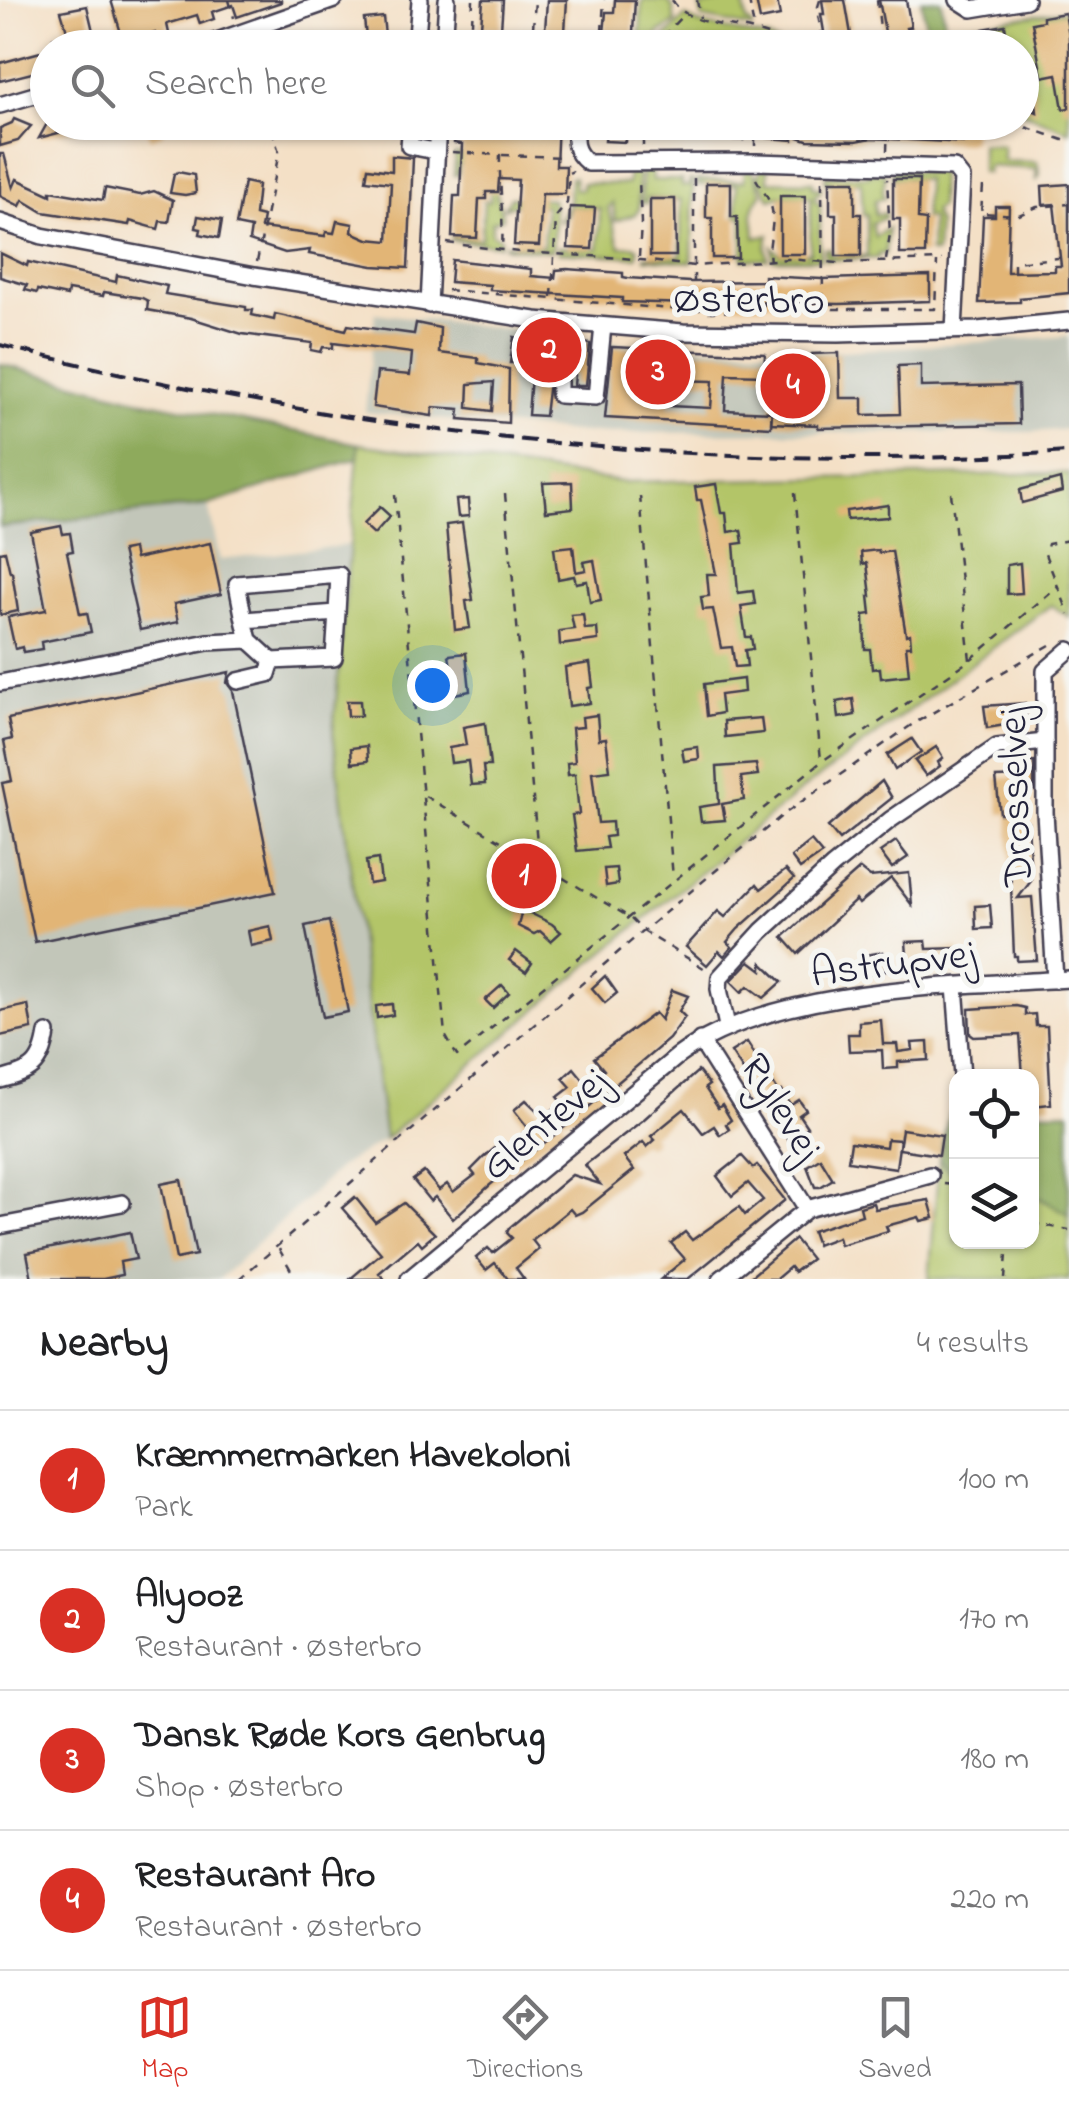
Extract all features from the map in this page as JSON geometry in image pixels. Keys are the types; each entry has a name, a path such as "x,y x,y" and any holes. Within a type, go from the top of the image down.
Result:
{"street":[{"path":"248,30 334,0"},
{"path":"418,30 420,0"},
{"path":"446,30 447,0"},
{"path":"965,5 1026,0"},
{"path":"0,105 30,96"},
{"path":"410,140 409,146 435,150"},
{"path":"428,305 436,140"},
{"path":"579,140 583,159 641,164 694,161 954,168 962,178 954,330"},
{"name":"Østerbro","path":"0,222 42,236 254,276 428,305 603,326 698,333 838,334 954,330 1069,320"},
{"path":"559,381 559,395 596,396 603,326"},
{"path":"339,575 334,658 272,660 248,640 244,620 237,584 339,575"},
{"path":"244,620 337,613"},
{"path":"0,684 208,642 248,640"},
{"name":"Drosselvej","path":"1062,647 1045,671 1044,742 1045,812 1062,980"},
{"path":"238,680 268,674 272,660"},
{"path":"728,1026 720,977 762,930 890,820 997,746 1044,742"},
{"name":"Astrupvej","path":"728,1026 876,992 1062,980"},
{"path":"955,986 961,1069"},
{"name":"Glentevej","path":"409,1279 700,1040 728,1026"},
{"path":"0,1080 28,1072 44,1052 47,1033"},
{"name":"Rylevej","path":"700,1040 807,1209"},
{"path":"721,1279 807,1209 932,1180"},
{"path":"0,1226 122,1203"}],"path":[{"path":"471,30 473,0"},
{"path":"533,30 535,0"},
{"path":"602,30 604,0"},
{"path":"672,0 685,13 700,20 749,30"},
{"path":"697,0 700,20"},
{"path":"749,0 754,30"},
{"path":"820,0 817,10 821,30"},
{"path":"878,0 880,30"},
{"path":"669,30 685,13"},
{"path":"1039,132 1069,142"},
{"path":"254,276 279,152 275,140"},
{"path":"638,260 642,140"},
{"path":"755,140 755,176 772,207 770,260"},
{"path":"886,261 890,234 888,140"},
{"path":"435,150 583,159"},
{"path":"500,154 502,249"},
{"path":"552,299 556,217 566,203 569,173 583,159"},
{"path":"694,161 694,306"},
{"path":"822,163 823,304"},
{"path":"983,186 981,213 1018,215 1037,207 1069,204"},
{"path":"430,242 694,266 770,260 958,259"},
{"path":"1014,271 1014,262 1069,257"},
{"path":"694,306 703,312 744,314 803,311 809,305 823,304 833,309 935,309 937,260"},
{"path":"430,288 684,310 694,306"},
{"path":"795,493 821,762"},
{"path":"505,494 539,864"},
{"path":"952,494 970,660"},
{"path":"396,495 445,1035 457,1056 821,762 970,660 1058,586"},
{"path":"640,496 673,881"},
{"path":"1069,540 1048,544 1045,554 1069,614"},
{"path":"240,1279 643,931 800,802 913,724 1062,647"},
{"path":"423,795 629,917 643,931 720,977"},
{"path":"932,1180 949,1183"},
{"path":"1039,1224 1069,1230"},
{"path":"278,1246 292,1279"},
{"path":"1005,1279 1007,1249"}],"shaded area":[{"path":"375,313 637,345 844,351 1069,336 1069,429 585,433 365,412"},
{"path":"208,505 220,560 350,545 333,733 385,1139 341,1166 219,1279 0,1279 0,527"}],"green space":[{"path":"642,0 668,0 675,23 664,30 640,30"},
{"path":"747,0 748,5 744,6 752,28 702,18 700,7"},
{"path":"921,0 941,0 946,30 927,30"},
{"path":"1069,10 1069,131 1039,119 1039,30 945,28"},
{"path":"685,17 728,30 672,30"},
{"path":"981,144 1003,146 1003,161 1037,162 1040,174 1037,179 1036,169 987,166 987,173 981,172"},
{"path":"455,154 461,154 462,159 498,156 497,196 503,218 492,222 492,234 500,238 500,245 451,240 481,239 484,201 490,201 492,164 459,164 458,175 454,175"},
{"path":"751,167 762,193 753,209 755,238 769,235 768,259 743,259 743,217 737,216 737,184 698,185 698,180 744,181 745,169"},
{"path":"762,167 768,168 768,181 813,182 813,188 821,188 815,194 816,202 820,203 820,259 773,259 772,247 780,254 810,253 811,197 770,199 758,177"},
{"path":"634,168 634,173 638,173 639,210 615,221 613,203 608,208 620,247 634,246 638,249 637,257 558,252 558,247 598,249 600,209 570,207 559,221 569,203 570,177 574,177 575,189 582,189 582,183 628,184 629,170"},
{"path":"645,169 651,169 652,180 682,180 682,186 693,181 692,262 645,258 681,256 681,200 647,198 647,203 642,203"},
{"path":"893,170 940,173 939,207 933,212 938,224 936,253 930,253 931,219 924,218 926,179 893,179"},
{"path":"886,173 882,194 885,198 875,200 875,215 885,213 885,218 872,223 875,237 888,228 885,254 878,254 878,258 825,260 825,249 830,249 830,255 867,256 867,215 863,215 861,182 825,183 825,176"},
{"path":"511,197 552,199 552,251 505,247 543,246 546,206 517,204 504,208"},
{"path":"0,364 145,401 359,444 358,458 208,505 0,527"},
{"path":"359,444 622,482 1069,473 1069,617 1051,605 803,789 385,1139 333,733"},
{"path":"1069,1111 1069,1214 1039,1198 1039,1112"},
{"path":"949,1114 949,1171 939,1159"},
{"path":"939,1160 949,1171 949,1249 1039,1249 1039,1198 1069,1214 1069,1279 929,1279"}],"building":[{"path":"111,0 281,0 237,17 233,5 212,12 214,19 200,24 197,15 167,24 168,30 120,30"},
{"path":"483,0 503,0 501,29 481,27"},
{"path":"547,0 567,0 565,30 545,30"},
{"path":"615,0 635,0 633,30 604,30 606,12 614,12"},
{"path":"756,0 777,0 780,16 760,20"},
{"path":"822,0 845,0 850,30 824,30"},
{"path":"879,0 906,0 911,27 885,30"},
{"path":"87,6 93,30 67,30 61,11"},
{"path":"1065,13 1069,35 1069,108 1063,109 1057,74 1042,77 1039,30 1033,30 1032,23 1043,21 1043,17"},
{"path":"383,17 384,30 365,30 364,19"},
{"path":"1005,25 1006,30 983,30"},
{"path":"30,55 30,74 0,81 0,63"},
{"path":"14,119 30,127 18,141 0,146 0,128"},
{"path":"557,140 556,166 566,166 565,194 542,194 539,246 514,245 518,180 499,179 498,192 486,192 486,199 479,199 477,238 452,237 454,196 460,196 462,144 454,143"},
{"path":"910,140 973,140 967,143"},
{"path":"0,154 4,154 13,188 17,179 51,195 51,191 103,200 105,188 140,195 154,191 173,200 169,222 160,221 158,229 130,221 129,225 43,212 23,200 20,206 0,196"},
{"path":"392,156 413,158 408,268 373,266 309,254 310,250 285,253 249,241 251,228 236,225 244,182 258,185 255,215 263,217 261,228 325,236 326,232 334,233 337,221 353,224 352,232 368,239 388,241 391,183 366,180 368,168 392,171"},
{"path":"174,174 194,175 196,193 170,193"},
{"path":"893,179 919,179 918,219 926,220 925,254 900,254 900,219 893,219"},
{"path":"830,181 855,181 855,214 861,214 861,256 836,256 836,214 830,214"},
{"path":"706,183 731,183 731,217 737,217 738,258 712,258 712,218 706,218"},
{"path":"1069,184 1069,293 1020,298 1020,302 979,303 983,216 995,216 995,206 1009,206 1007,272 1055,271 1055,266 1061,266 1054,204 1043,205 1042,186"},
{"path":"780,196 805,196 805,254 780,254"},
{"path":"650,199 675,199 676,256 650,256"},
{"path":"570,207 595,208 592,249 568,248"},
{"path":"198,216 222,220 219,238 200,234 201,229 196,228"},
{"path":"0,253 27,266 28,262 116,282 117,275 167,286 165,294 246,307 253,310 252,315 274,320 275,314 346,330 348,325 414,334 416,323 440,328 439,353 478,358 478,363 509,369 508,423 459,419 460,409 433,407 432,416 373,407 377,372 410,375 412,353 333,343 333,348 323,347 321,352 311,350 312,343 242,334 191,318 147,310 148,301 142,298 68,290 67,296 38,290 37,293 25,290 27,285 0,277","holes":["494,382 492,411 468,408 469,384"]},
{"path":"452,260 531,269 531,276 555,278 556,270 567,269 690,282 764,281 764,276 930,276 930,301 763,302 763,306 622,302 622,298 490,290 490,285 450,282"},
{"path":"535,336 590,344 586,385 574,385 575,375 564,371 550,373 545,416 528,415 532,363 510,363 514,337 534,340"},
{"path":"612,347 765,354 764,375 727,374 725,410 772,412 771,427 605,418","holes":["671,380 713,381 711,408 669,406"]},
{"path":"839,353 840,398 863,398 863,415 900,414 898,366 921,365 921,387 1018,385 1019,424 818,428 771,423 774,372 812,374 812,354"},
{"path":"1060,479 1062,492 1022,503 1020,490"},
{"path":"572,482 573,508 546,511 543,483"},
{"path":"716,484 728,532 741,530 743,543 734,544 738,593 753,591 755,604 741,606 746,637 751,637 753,649 745,650 747,666 735,667 732,647 721,648 713,609 703,610 701,597 709,596 707,574 716,574 695,487"},
{"path":"468,499 469,516 458,517 456,500"},
{"path":"888,505 888,517 847,520 846,511"},
{"path":"380,507 390,516 374,534 363,524"},
{"path":"462,523 473,600 466,601 470,628 455,630 446,525"},
{"path":"61,526 63,534 70,533 73,551 67,552 80,614 87,613 91,632 41,642 42,649 23,652 22,647 15,649 8,617 46,610 31,532"},
{"path":"210,543 221,594 174,604 178,622 140,630 122,551 133,549 135,559"},
{"path":"573,546 576,572 586,570 584,562 594,560 601,600 590,602 587,581 576,583 574,576 558,579 554,548"},
{"path":"5,551 18,611 0,615 0,552"},
{"path":"892,551 906,635 910,634 911,646 906,646 909,675 881,678 880,668 872,669 870,649 865,649 864,615 871,614 871,596 867,563 862,564 861,552"},
{"path":"1020,563 1022,593 1007,594 1007,565"},
{"path":"583,614 585,629 597,628 598,640 560,645 559,631 574,629 571,615"},
{"path":"466,653 470,691 455,694 449,655"},
{"path":"590,663 590,703 569,706 565,667"},
{"path":"229,672 227,683 233,691 275,892 35,942 2,783 12,781 4,741 12,739 8,719"},
{"path":"743,679 744,692 720,695 722,713 707,716 704,684"},
{"path":"853,699 855,715 839,718 837,702"},
{"path":"347,701 360,701 361,716 348,716"},
{"path":"1025,703 1027,722 1021,728 1017,723 987,728 984,706"},
{"path":"597,715 599,739 606,738 610,770 592,772 598,823 612,822 613,836 605,837 607,848 577,851 572,815 579,814 575,774 568,775 567,763 575,762 572,728 583,727 582,717"},
{"path":"761,718 763,733 725,737 724,721"},
{"path":"485,723 490,766 483,766 485,784 471,785 468,761 451,763 449,748 466,745 463,727"},
{"path":"912,739 921,752 895,770 887,755"},
{"path":"367,746 368,761 352,763 351,748"},
{"path":"698,747 699,759 684,761 682,749"},
{"path":"936,747 943,758 938,762 940,766 926,776 915,761"},
{"path":"1034,762 1034,791 1020,791 1022,818 1028,822 1031,881 1018,898 1032,897 1037,960 1017,961 1008,814 1000,814 996,778 1022,777 1022,763"},
{"path":"756,764 758,775 741,777 744,800 722,804 725,820 701,822 699,807 719,804 717,767"},
{"path":"882,781 892,798 839,840 828,827"},
{"path":"811,841 822,854 800,869 791,857"},
{"path":"896,841 908,857 892,868 880,852"},
{"path":"510,852 522,859 513,875 501,869"},
{"path":"378,859 381,882 369,884 366,861"},
{"path":"616,868 618,884 606,886 604,869"},
{"path":"860,869 870,877 909,873 912,905 891,878 859,904 856,900 798,954 783,937"},
{"path":"786,870 794,879 738,929 727,942 732,947 724,956 719,951 707,965 686,947 718,911 725,917 757,884 761,889"},
{"path":"990,905 992,928 976,929 975,906"},
{"path":"518,907 561,932 551,941 540,931 534,934 518,926"},
{"path":"329,921 348,1012 323,1017 305,926"},
{"path":"270,926 273,941 251,946 248,931"},
{"path":"926,941 927,949 959,948 960,963 908,968 906,942"},
{"path":"516,951 532,963 526,972 509,960"},
{"path":"883,952 886,971 869,973 866,955"},
{"path":"750,961 762,970 762,963 782,982 764,998 748,986 742,992 731,981"},
{"path":"605,976 617,993 605,1003 592,988"},
{"path":"502,985 509,993 493,1008 485,1000"},
{"path":"672,990 688,996 679,1011 685,1017 669,1039 578,1116 560,1119 566,1126 453,1219 435,1197 430,1201 413,1180 424,1172 439,1190 447,1184 453,1192 475,1175 471,1170 484,1157 529,1129 514,1110 526,1100 544,1117 562,1102 558,1097 571,1087 563,1078 574,1068 587,1084 604,1070 594,1058 655,1013 661,1020"},
{"path":"392,1004 393,1015 377,1018 376,1006"},
{"path":"28,1005 32,1029 0,1036 0,1011"},
{"path":"1016,1006 1025,1008 1025,1015 1035,1014 1036,1026 1047,1026 1051,1104 1039,1105 1039,1069 1022,1069 1020,1035 974,1037 970,1034 969,1009"},
{"path":"881,1020 883,1044 897,1044 898,1052 913,1050 912,1043 928,1042 929,1060 898,1062 898,1068 883,1069 882,1050 849,1051 848,1034 859,1034 859,1022"},
{"path":"747,1042 779,1093 782,1091 791,1105 799,1100 806,1110 799,1115 807,1127 788,1139 731,1052"},
{"path":"698,1071 709,1085 705,1088 718,1108 722,1105 731,1120 726,1124 729,1129 720,1135 714,1126 703,1133 684,1109 651,1136 655,1140 647,1147 643,1142 624,1157 634,1170 582,1212 575,1215 570,1209 532,1240 539,1249 516,1268 524,1279 508,1279 495,1263 486,1270 476,1258 488,1248 493,1253 512,1238 507,1233 509,1228 572,1175 600,1184 585,1165"},
{"path":"902,1129 942,1135 939,1155 899,1149"},
{"path":"887,1139 900,1140 896,1168 848,1161 851,1142 886,1147"},
{"path":"742,1156 753,1168 757,1165 785,1200 688,1279 661,1279 685,1259 671,1243 685,1232 692,1240 739,1207 745,1215 763,1200 748,1183 732,1196 717,1176"},
{"path":"820,1158 833,1179 815,1187 807,1166"},
{"path":"181,1180 196,1255 176,1259 161,1184"},
{"path":"355,1197 375,1222 404,1203 435,1234 422,1245 418,1240 379,1273 384,1279 350,1279 381,1253 342,1208"},
{"path":"929,1200 934,1218 921,1221 919,1217 886,1226 888,1231 840,1245 838,1237 817,1245 812,1231 862,1215 860,1207 873,1203 875,1209"},
{"path":"130,1232 136,1259 120,1262 122,1275 103,1279 32,1279 27,1253"},
{"path":"795,1239 811,1259 794,1272 790,1267 776,1279 748,1279"}],"railway":[{"path":"0,345 265,403 530,440 664,452 798,457 1069,452"}],"place":[{"name":"Alyooz","path":"549,350"},
{"name":"Dansk Røde Kors Genbrug","path":"658,372"},
{"name":"Restaurant Aro","path":"793,386"},
{"name":"Kræmmermarken Havekoloni","path":"524,876"}]}
